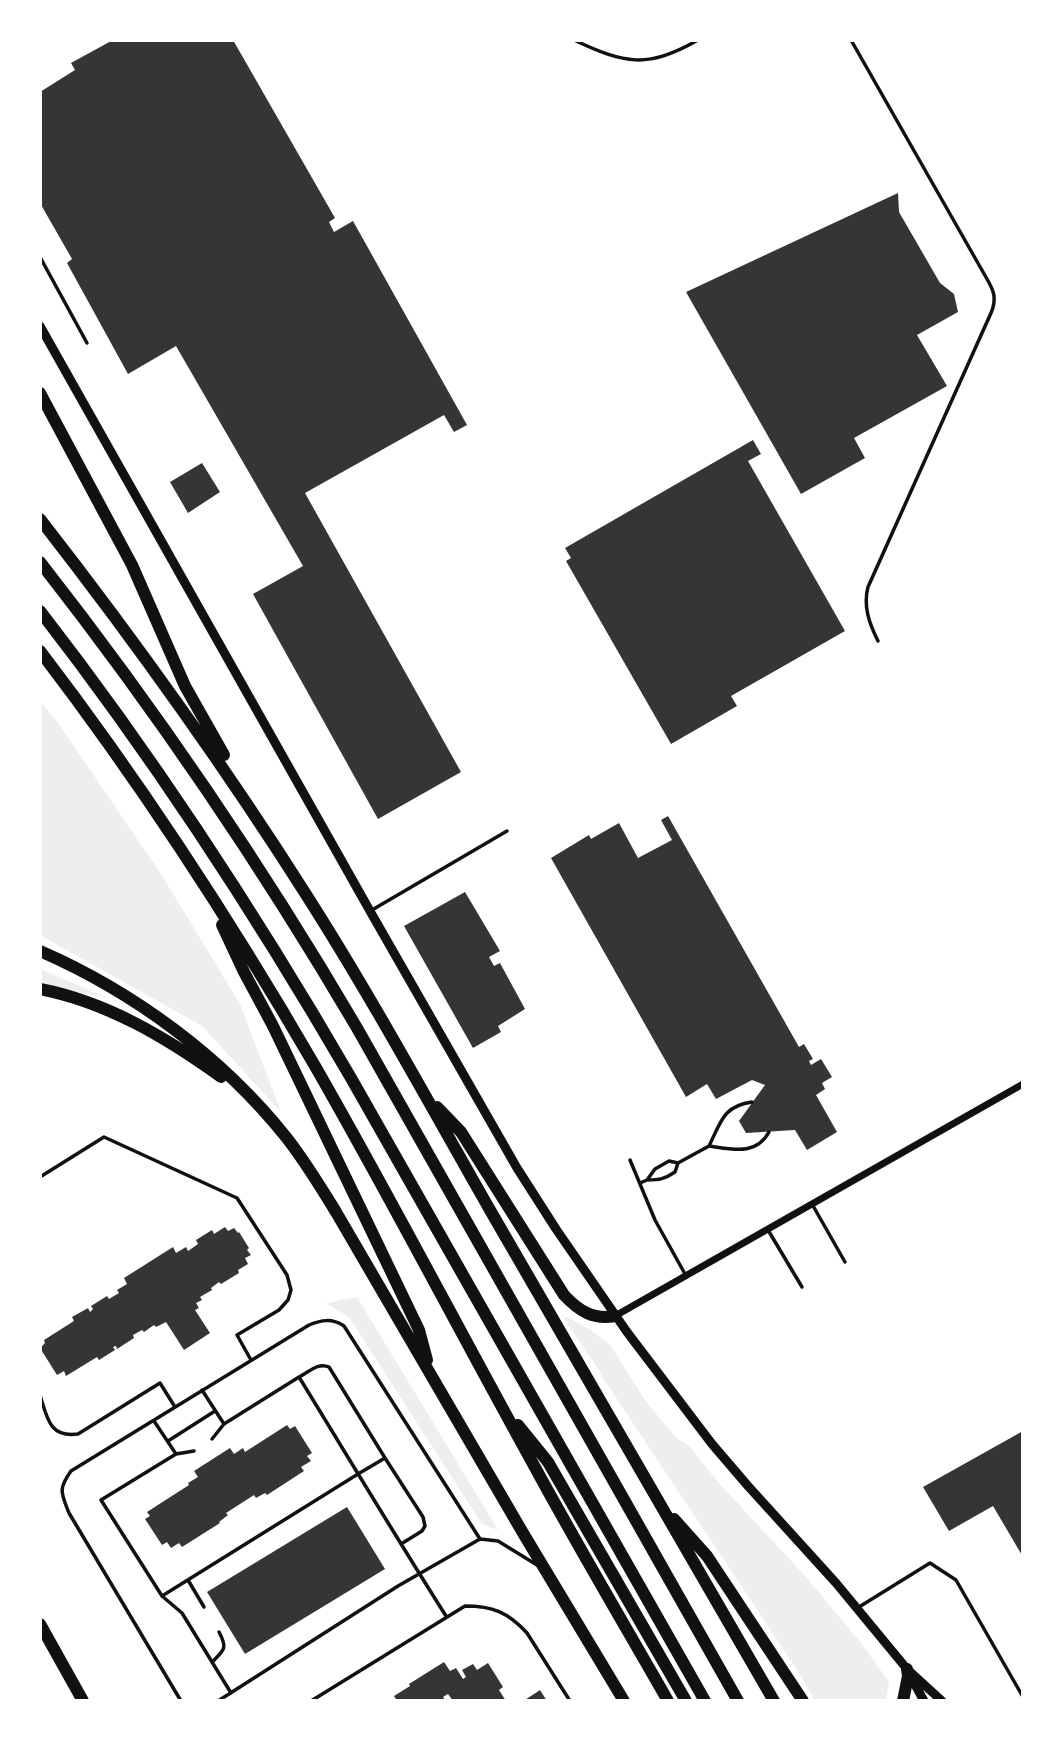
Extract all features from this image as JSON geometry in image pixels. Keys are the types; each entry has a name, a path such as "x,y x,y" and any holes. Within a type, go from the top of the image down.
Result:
{"highway":[{"path":"40,393 132,565 193,702 276,847"},
{"path":"40,519 166,685 243,796 332,936 774,1701"},
{"path":"40,562 171,737 303,938 738,1701"},
{"path":"40,611 159,773 279,956 705,1701"},
{"path":"40,651 130,775 257,968 315,1067 570,1531 668,1701"},
{"path":"201,880 419,1329 431,1375"},
{"path":"40,951 99,980 176,1031 226,1073 286,1137 309,1168 624,1701"},
{"path":"40,989 98,1006 153,1033 219,1075 264,1112"},
{"path":"422,1090 461,1132 564,1295 586,1313 601,1318 615,1316"},
{"path":"496,1397 548,1462 686,1701"},
{"path":"656,1499 707,1556 803,1701"},
{"path":"40,1624 83,1701"},
{"path":"903,1701 907,1669"}],"street":[{"path":"40,326 531,1191 615,1316 712,1444 858,1608 907,1669 942,1701"},
{"path":"615,1316 1023,1084"},
{"path":"907,1669 924,1701"}],"lane":[{"path":"574,40 611,56 639,61 663,57 698,40"},
{"path":"851,40 987,279 995,300 866,594 866,611 878,641"},
{"path":"40,257 87,344"},
{"path":"370,911 507,831"},
{"path":"647,1180 654,1169 669,1161 678,1163 709,1146 726,1113 735,1106 752,1102"},
{"path":"709,1146 749,1148 759,1144 769,1132"},
{"path":"40,1177 104,1137 237,1198 287,1275 291,1290 288,1300 279,1310 237,1335 251,1360"},
{"path":"630,1160 661,1232 686,1276"},
{"path":"640,1183 671,1175 678,1163"},
{"path":"812,1205 845,1262"},
{"path":"768,1230 802,1287"},
{"path":"181,1701 69,1513 61,1495 63,1482 71,1471 309,1325 317,1321 331,1320 344,1326 480,1539"},
{"path":"212,1439 224,1424 299,1377 318,1366 329,1367 423,1517 425,1523 422,1531 401,1544"},
{"path":"299,1377 446,1616"},
{"path":"40,1395 49,1424 70,1435 78,1434 159,1383 175,1407"},
{"path":"202,1390 224,1424"},
{"path":"168,1441 215,1411"},
{"path":"154,1420 176,1454"},
{"path":"194,1451 176,1454 101,1500 162,1597 182,1614 231,1693"},
{"path":"162,1597 385,1458"},
{"path":"218,1701 419,1574 480,1539 498,1541 547,1572"},
{"path":"858,1608 930,1563 956,1580 1023,1697"},
{"path":"188,1580 204,1607"},
{"path":"311,1701 465,1605 495,1609 521,1626 569,1701"},
{"path":"212,1662 224,1649 225,1643 219,1632"}],"shaded area":[{"path":"40,701 58,723 161,874 240,1004 281,1112 202,1026 40,935"},
{"path":"40,969 108,998 40,985"},
{"path":"357,1297 498,1530 482,1524 349,1317 326,1303"},
{"path":"567,1317 591,1330 611,1346 645,1400 675,1437 690,1447 861,1643 889,1682 886,1701 815,1701 564,1319"}],"building":[{"path":"113,40 233,40 335,218 329,222 334,232 353,221 467,425 454,432 444,415 305,493 461,772 378,819 253,594 303,566 176,346 128,374 67,263 72,259 40,203 40,92 75,70 71,63"},
{"path":"898,193 899,212 940,283 954,294 958,312 917,335 947,386 854,438 865,458 801,494 686,292"},
{"path":"753,440 761,454 748,461 845,631 731,696 737,706 671,744 566,561 571,558 565,548"},
{"path":"202,463 220,492 188,513 170,482"},
{"path":"668,816 799,1047 804,1044 813,1059 809,1061 811,1065 821,1059 832,1077 822,1083 825,1089 816,1095 837,1132 807,1150 795,1130 746,1133 739,1121 765,1085 752,1080 716,1099 707,1084 686,1097 551,858 589,835 591,839 619,823 638,858 672,840 661,820"},
{"path":"465,892 500,951 489,957 494,966 500,963 525,1009 498,1026 501,1032 473,1048 404,926"},
{"path":"225,1227 228,1231 234,1228 239,1232 251,1255 245,1258 248,1264 238,1270 239,1273 221,1284 219,1282 196,1303 199,1308 195,1310 210,1333 184,1350 166,1322 156,1327 154,1325 133,1335 134,1338 117,1349 116,1346 113,1347 115,1350 99,1360 97,1357 66,1376 64,1371 57,1375 40,1348 45,1343 44,1340 74,1321 72,1317 88,1308 90,1312 93,1309 91,1306 107,1296 109,1299 119,1293 117,1290 127,1284 124,1278 173,1247 176,1253 186,1247 188,1251 198,1244 196,1240 212,1230 214,1234"},
{"path":"287,1425 290,1429 295,1426 312,1453 307,1456 311,1461 301,1467 304,1471 267,1495 265,1493 256,1498 254,1495 226,1513 228,1515 220,1523 182,1547 179,1543 171,1548 167,1542 162,1545 145,1519 150,1516 147,1512 189,1485 188,1483 198,1477 194,1471 230,1448 234,1454 243,1448 245,1452"},
{"path":"1023,1431 1023,1557 993,1506 949,1531 923,1487"},
{"path":"347,1507 385,1569 245,1654 207,1592"},
{"path":"444,1662 450,1671 456,1668 463,1679 466,1677 462,1670 473,1664 477,1670 488,1663 503,1687 499,1690 506,1701 453,1701 448,1694 443,1697 446,1701 397,1701 394,1696"},
{"path":"540,1690 547,1701 523,1701 531,1696"}]}
